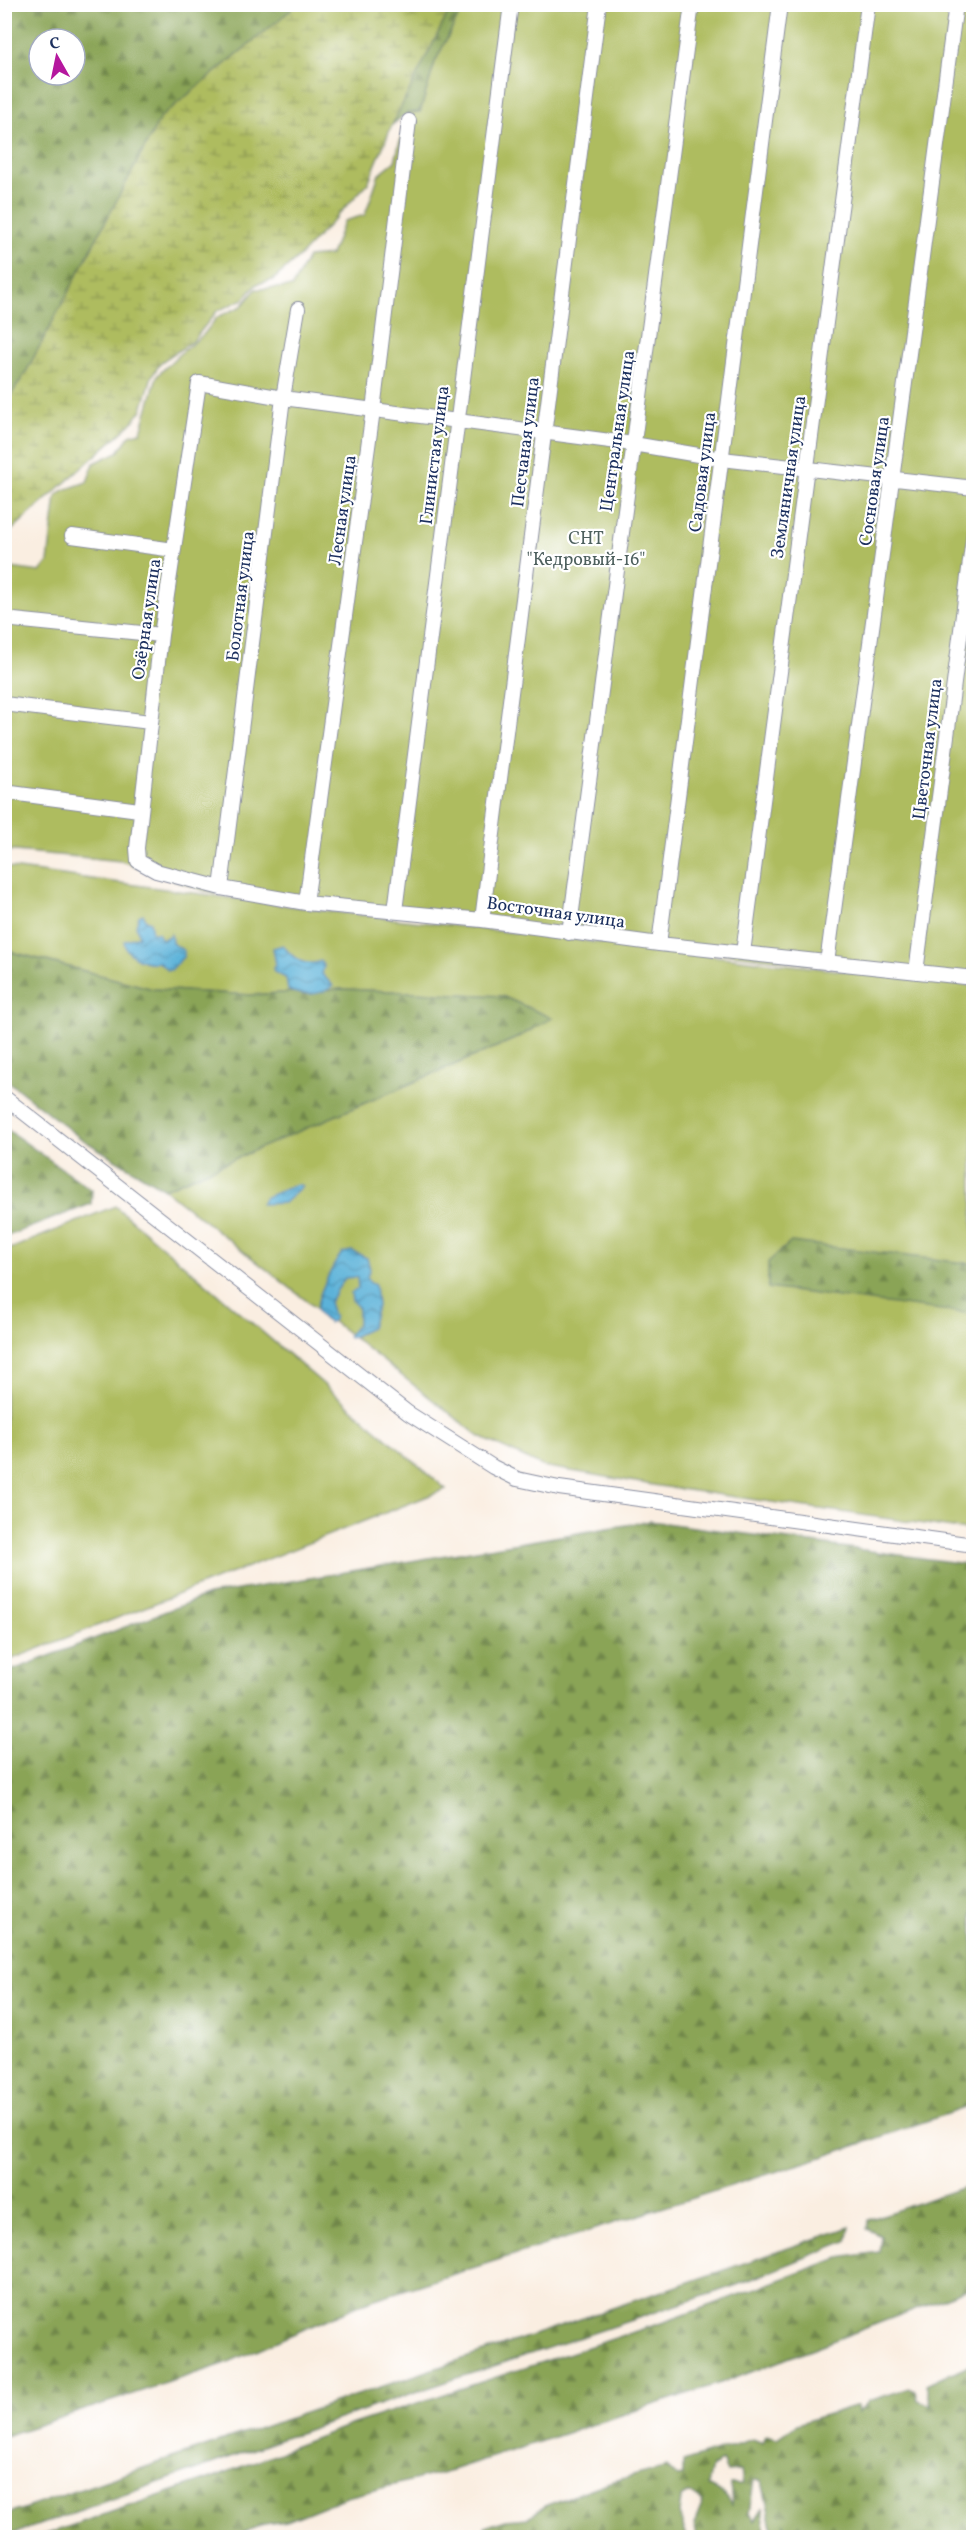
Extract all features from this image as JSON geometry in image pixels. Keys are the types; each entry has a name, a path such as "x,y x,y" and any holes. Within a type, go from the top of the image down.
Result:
{"street":[{"name":"Глинистая улица","path":"395,911 511,4"},
{"name":"Песчаная улица","path":"482,920 599,4"},
{"name":"Центральная улица","path":"569,933 692,4"},
{"name":"Садовая улица","path":"659,944 780,4"},
{"name":"Земляничная улица","path":"743,953 868,4"},
{"name":"Сосновая улица","path":"827,963 956,4"},
{"name":"Лесная улица","path":"306,903 374,410 409,121"},
{"name":"Болотная улица","path":"221,888 283,398 298,309"},
{"name":"Озёрная улица","path":"138,861 136,848 139,810 161,635 199,383 283,398"},
{"path":"283,398 633,444 722,459 974,488"},
{"name":"Цветочная улица","path":"916,972 974,531"},
{"path":"72,536 174,550"},
{"path":"4,619 161,635"},
{"path":"4,704 150,722"},
{"path":"4,792 139,810"},
{"name":"Восточная улица","path":"138,861 156,872 221,888 306,903 482,920 659,944 974,978"},
{"path":"4,1097 408,1413 471,1455 517,1479 559,1488 974,1545"}],"green space":[{"path":"5,5 297,5 161,117 25,374 5,404"},
{"path":"297,5 452,5 392,125 368,183 299,257 273,280 257,284 244,299 217,311 193,341 161,362 152,376 142,410 131,424 5,536 5,404 25,374 161,117"},
{"path":"452,5 464,5 435,62 420,112 407,113 392,125"},
{"name":"СНТ \"Кедровый-16\"","path":"464,5 973,5 973,983 205,891 121,861 5,850 4,567 40,572 48,562 56,496 64,490 87,482 94,463 118,452 130,435 141,432 157,376 177,356 204,334 217,317 242,306 256,289 292,287 308,257 331,255 344,221 365,215 379,174 395,161 407,113 420,112 435,62"},
{"path":"4,867 319,910 973,986 973,1531 659,1486 542,1466 480,1437 164,1189 517,1038 551,1018 502,996 342,989 251,995 153,989 5,950"},
{"path":"4,950 153,989 251,995 342,989 502,996 552,1018 517,1038 164,1189 80,1138 5,1079"},
{"path":"5,1128 92,1190 91,1204 5,1237"},
{"path":"115,1206 446,1489 5,1662 5,1251"},
{"path":"791,1242 973,1264 973,1314 768,1288 768,1262"},
{"path":"650,1521 973,1565 973,2105 825,2156 369,2301 224,2364 5,2436 5,1673 208,1595"},
{"path":"973,2184 973,2287 733,2379 452,2470 347,2497 287,2521 264,2524 233,2537 38,2537 214,2477 353,2424 667,2321 839,2258 879,2252 881,2236 867,2229 868,2220"},
{"path":"850,2227 847,2241 737,2285 395,2399 5,2537 5,2515"},
{"path":"973,2363 973,2537 791,2537 784,2524 782,2537 745,2537 744,2531 739,2537 697,2537 694,2524 703,2502 690,2493 681,2498 679,2514 687,2537 507,2538 508,2535 501,2529 483,2534 484,2527 506,2520 527,2518 547,2505 610,2482 667,2467 677,2477 683,2476 683,2462 753,2439 763,2443 766,2435 777,2438 797,2424 857,2405 858,2413 869,2401 909,2388 916,2391 918,2400 931,2405 926,2385","holes":["722,2461 727,2472 740,2471 742,2484 730,2484 732,2505 722,2493 708,2486 712,2466","754,2480 762,2481 774,2535 766,2532 762,2509 754,2521 749,2514"]}],"water":[{"path":"143,914 150,922 152,933 158,933 162,940 171,934 172,943 184,951 184,956 171,970 167,970 159,962 148,962 137,958 125,947 124,941 139,936 136,925 139,916"},
{"path":"283,945 300,961 315,963 321,961 324,966 322,974 333,986 323,992 311,994 288,990 286,978 274,972 273,968 276,964 273,948"},
{"path":"297,1184 302,1186 284,1203 261,1204 264,1198"},
{"path":"352,1251 367,1258 370,1269 367,1276 370,1283 375,1285 377,1306 371,1328 350,1338 348,1335 358,1324 358,1307 352,1301 351,1293 358,1288 357,1277 345,1278 329,1302 334,1319 329,1323 318,1313 317,1308 325,1283 342,1253"}]}
